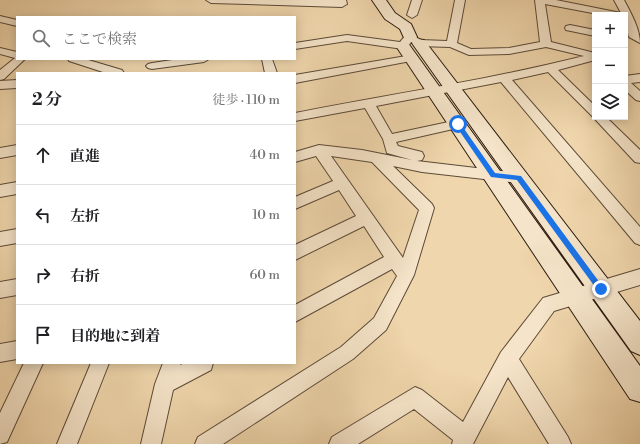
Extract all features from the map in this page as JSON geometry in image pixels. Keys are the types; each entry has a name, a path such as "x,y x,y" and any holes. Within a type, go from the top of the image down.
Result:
{"street":[{"path":"211,0 342,4 340,0"},
{"path":"379,0 390,16 402,22 406,27 411,46 443,90 518,178 640,342"},
{"path":"412,16 417,0"},
{"path":"452,44 460,0"},
{"path":"546,44 540,0 603,12"},
{"path":"619,0 623,12"},
{"path":"0,19 16,23"},
{"path":"570,28 592,32"},
{"path":"628,29 631,39"},
{"path":"296,46 347,38 411,46 452,44 469,52 509,52 546,44 592,55"},
{"path":"296,79 411,46"},
{"path":"0,51 16,54"},
{"path":"296,117 368,102 443,90 552,69 592,57"},
{"path":"0,76 19,60"},
{"path":"76,60 115,72"},
{"path":"143,72 154,63 192,60"},
{"path":"266,60 271,72"},
{"path":"552,69 592,110"},
{"path":"504,78 640,238"},
{"path":"628,80 640,78"},
{"path":"0,85 16,84"},
{"path":"628,87 640,97"},
{"path":"443,90 458,124 640,389"},
{"path":"368,102 392,150 446,164"},
{"path":"602,120 640,158"},
{"path":"388,140 458,124"},
{"path":"0,153 16,150"},
{"path":"296,157 318,150 376,158 422,167 518,178"},
{"path":"318,150 406,275"},
{"path":"205,444 347,353 380,324 406,275 427,208 376,158"},
{"path":"296,203 342,183"},
{"path":"0,191 16,188"},
{"path":"296,253 366,218"},
{"path":"0,239 16,236"},
{"path":"296,313 395,259"},
{"path":"339,444 415,397 464,441 508,359 549,304 640,277"},
{"path":"0,290 16,287"},
{"path":"0,353 16,350"},
{"path":"508,359 561,444"},
{"path":"1,433 34,364"},
{"path":"67,444 100,364"},
{"path":"151,444 165,384 172,364"},
{"path":"165,384 202,364"}],"route":[{"path":"458,124 493,176 518,178 601,289"}]}
